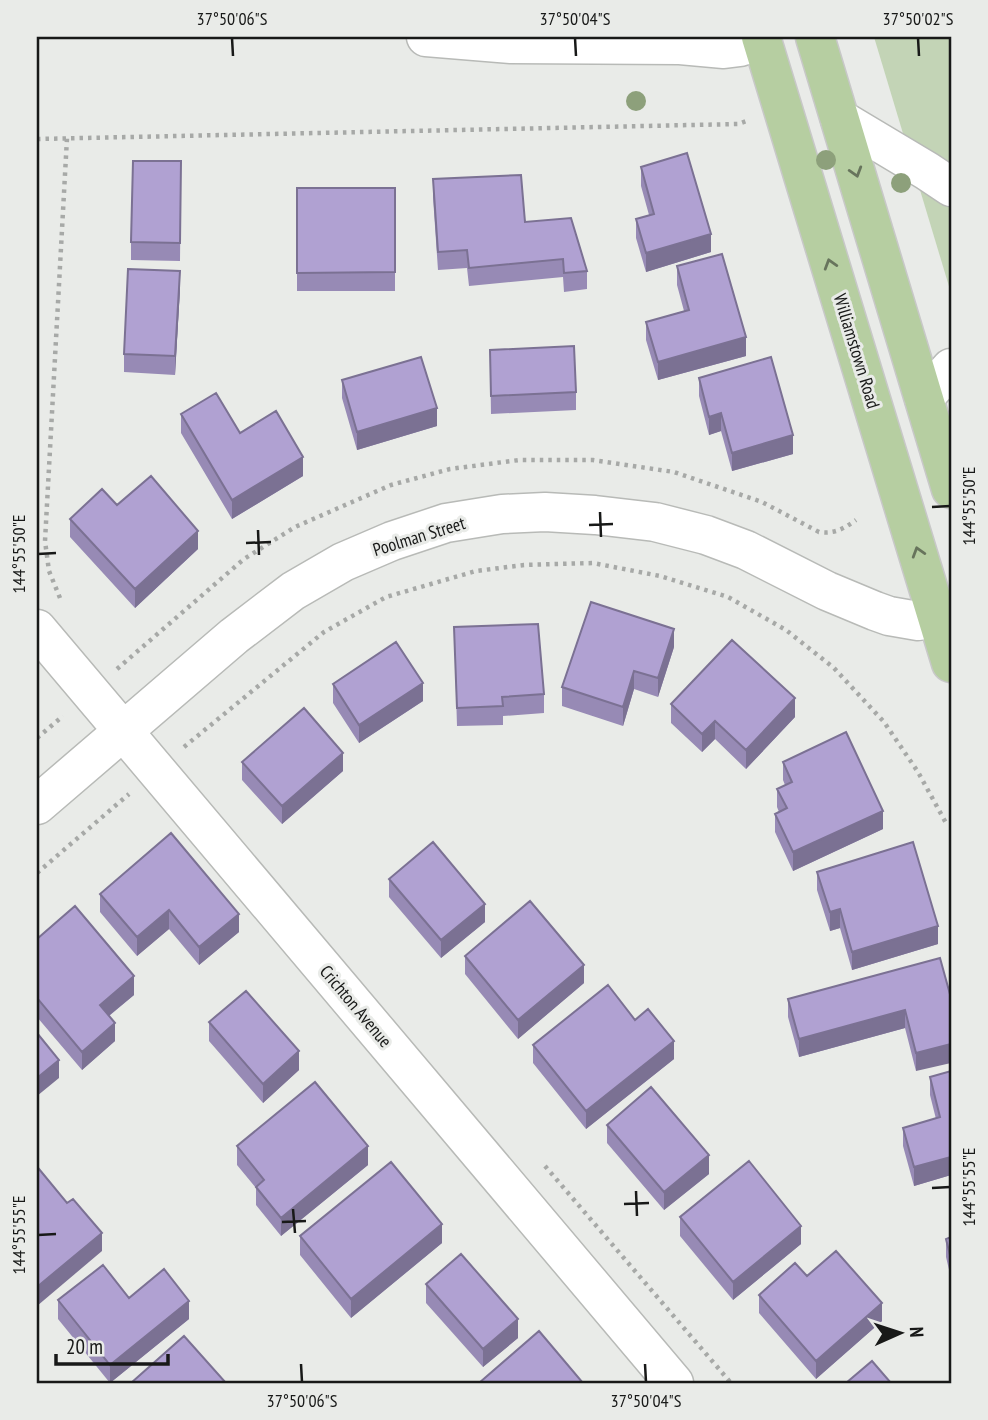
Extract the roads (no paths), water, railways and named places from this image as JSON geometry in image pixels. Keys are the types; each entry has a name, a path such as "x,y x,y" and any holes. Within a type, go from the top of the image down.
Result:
{"main road":[{"path":"815,37 951,489"},
{"name":"Williamstown Road","path":"762,38 944,615 951,663"}],"street":[{"path":"426,37 501,44 724,49 740,47 762,38"},
{"path":"840,119 951,187"},
{"path":"924,398 951,369"},
{"name":"Poolman Street","path":"37,805 234,636 293,591 344,562 392,541 446,523 502,514 545,512 655,522 706,535 746,550 827,592 889,616 918,621 944,615"},
{"name":"Crichton Avenue","path":"37,629 674,1383"}]}
